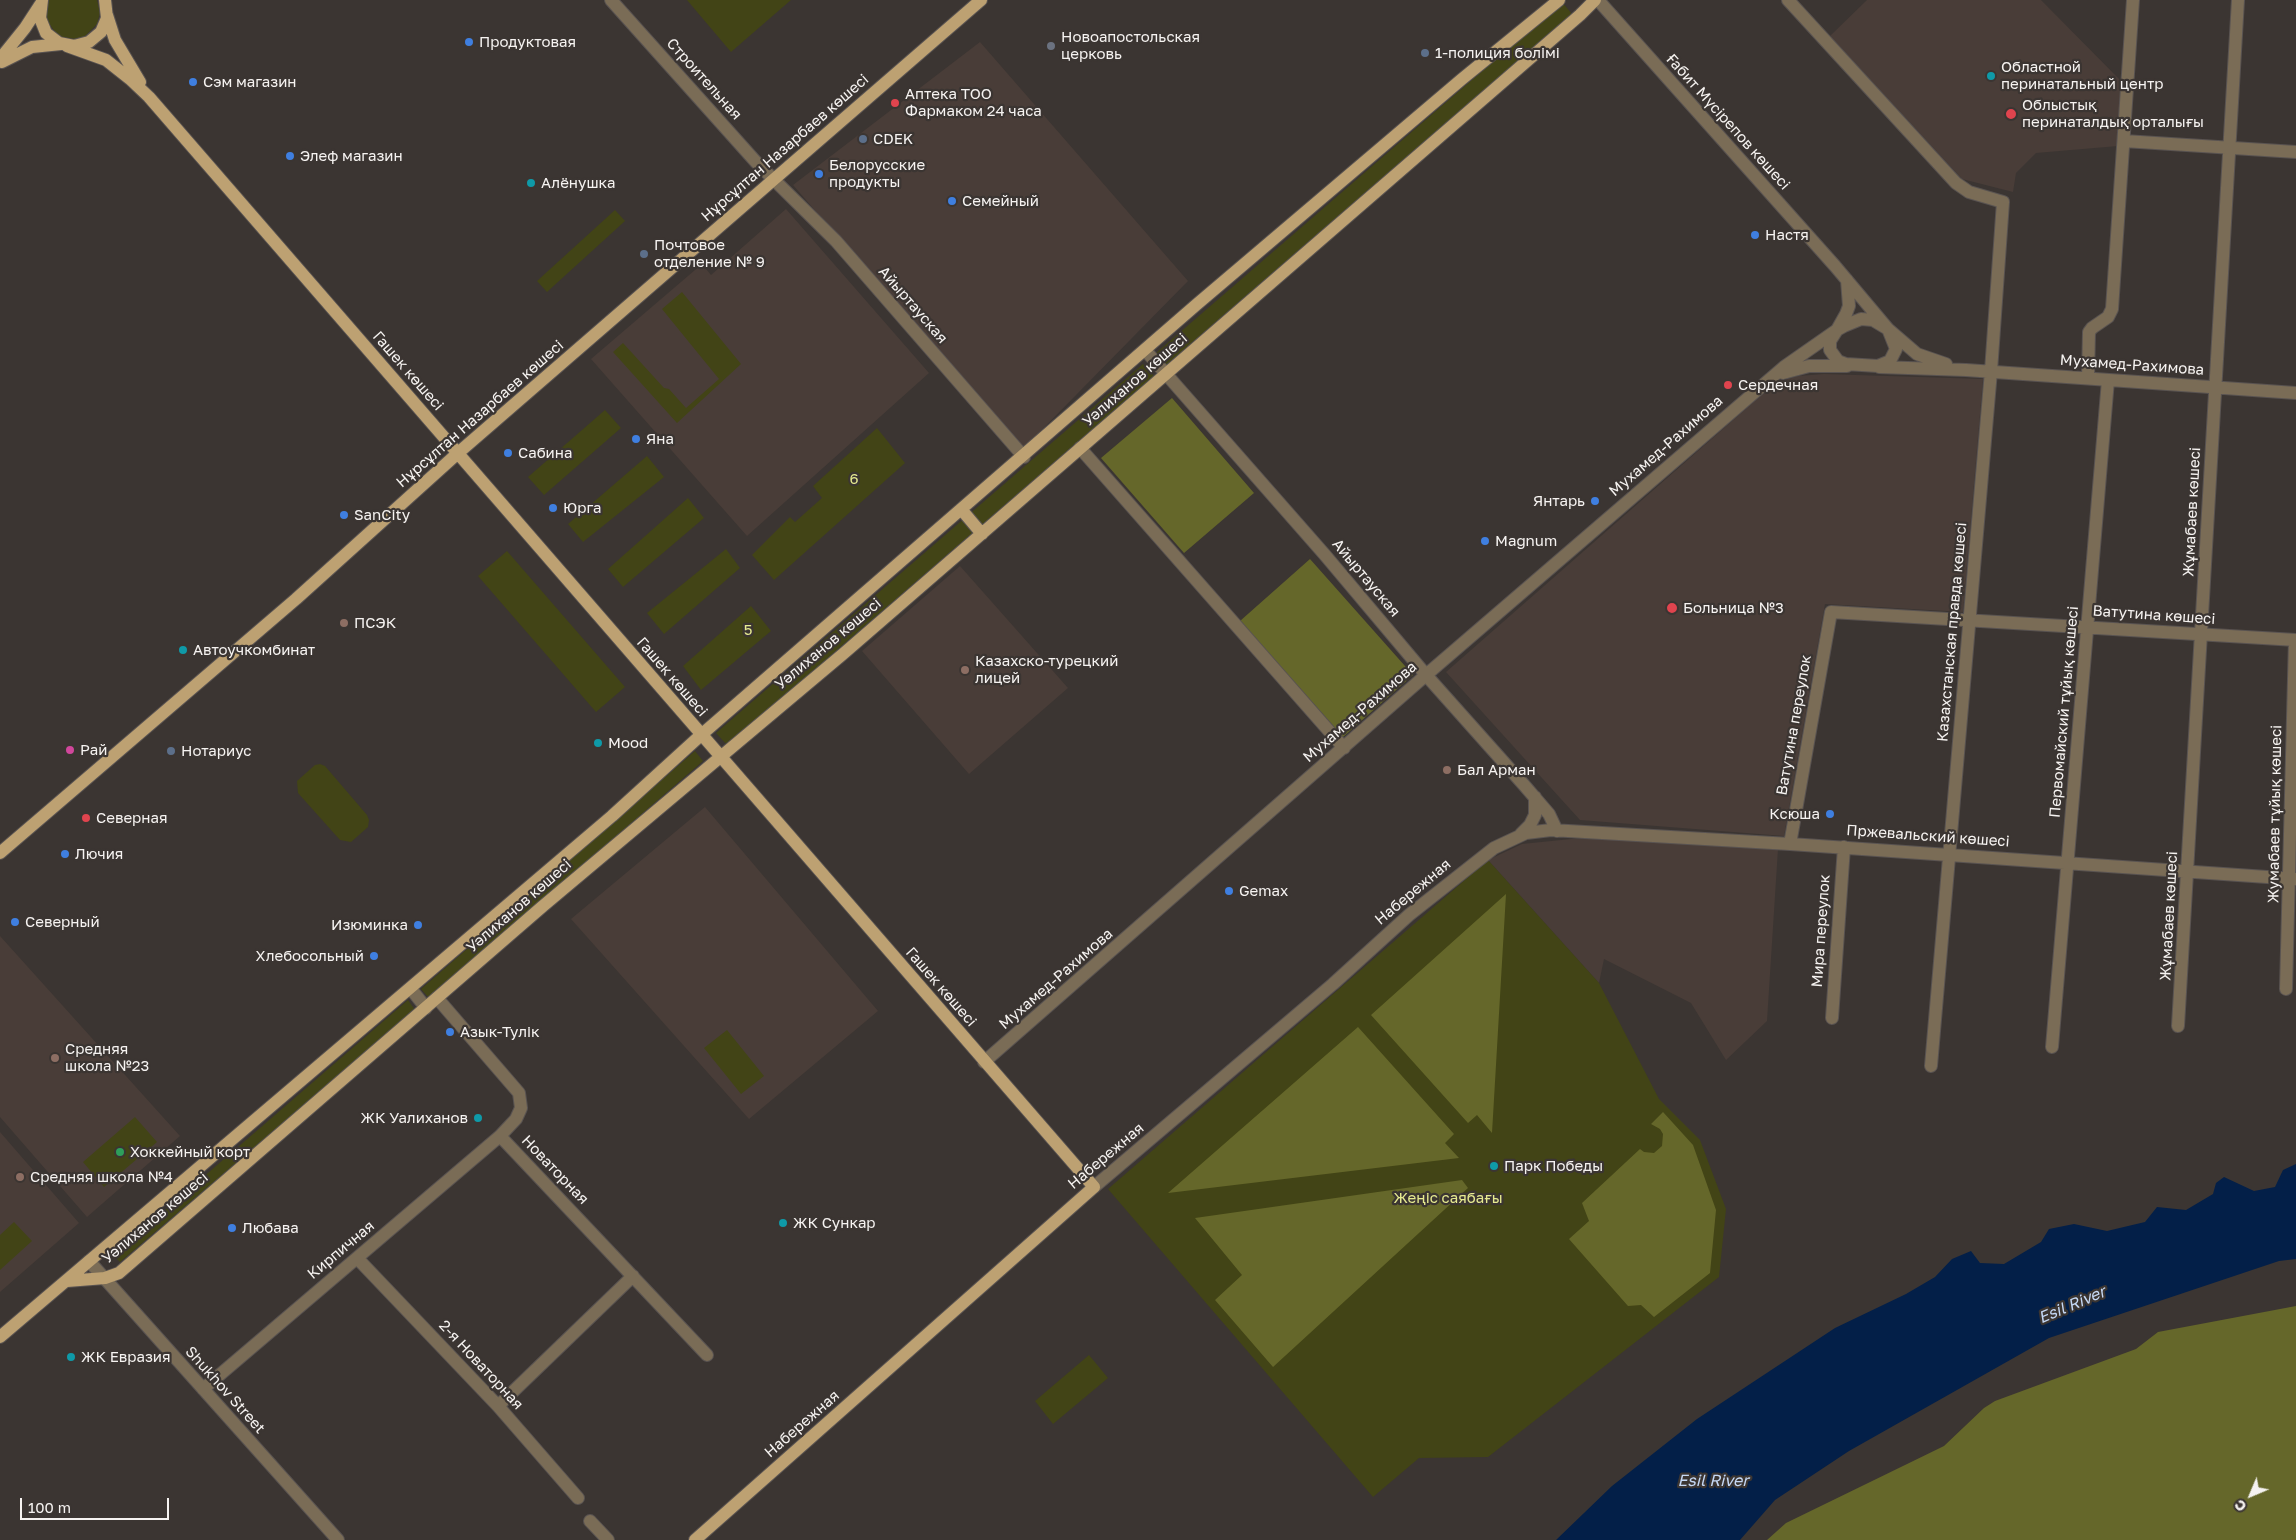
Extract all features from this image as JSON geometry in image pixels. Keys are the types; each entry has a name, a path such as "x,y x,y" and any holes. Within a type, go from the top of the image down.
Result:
{"main road":[{"name":"Нұрсұлтан Назарбаев көшесі","path":"0,853 296,599 458,454 981,0"},
{"name":"Уәлиханов көшесі","path":"0,1337 411,990 612,816 701,735 1145,350 1462,79 1559,0"},
{"name":"Уәлиханов көшесі","path":"67,1281 105,1278 119,1272 437,998 722,760 1573,22 1596,0"},
{"path":"41,1 39,14 43,28 52,39 65,45"},
{"path":"0,59 20,35 41,1"},
{"path":"0,63 24,49 41,45 83,45 94,39 102,29 107,6"},
{"name":"Гашек көшесі","path":"107,6 120,50 149,97"},
{"name":"Гашек көшесі","path":"65,45 94,54 112,64 149,97 1094,1187"},
{"path":"961,510 982,534"},
{"name":"Набережная","path":"695,1540 1094,1187"}],"street":[{"name":"Строительная","path":"611,0 752,157 775,178"},
{"name":"Ғабит Мүсірепов көшесі","path":"1596,0 1835,266 1888,329"},
{"name":"Казахстанская правда көшесі","path":"1788,0 1956,182 1969,192 2003,202 1991,371 1931,1066"},
{"path":"2088,378 2089,332 2108,317 2112,309 2134,0"},
{"name":"Жұмабаев көшесі","path":"2178,1026 2238,0"},
{"path":"2124,141 2296,152"},
{"name":"Айыртауская","path":"775,178 836,241 1024,456"},
{"path":"1847,280 1849,306 1829,345 1834,356 1846,364 1863,367"},
{"path":"1758,387 1837,330 1861,319 1873,320 1888,329 1917,354 1966,370"},
{"path":"1758,387 1797,368 1821,365 1863,367 1883,365 1893,357 1896,344 1888,329"},
{"name":"Айыртауская","path":"1145,350 1343,576 1426,676 1535,797 1549,814 1557,831"},
{"name":"Мухамед-Рахимова","path":"1863,367 1991,371 2296,393"},
{"name":"Первомайский тұйық көшесі","path":"2052,1047 2108,380"},
{"name":"Мухамед-Рахимова","path":"984,1062 1758,387"},
{"path":"1080,448 1344,748"},
{"name":"Ватутина көшесі","path":"1831,612 2295,640"},
{"name":"Ватутина переулок","path":"1790,844 1831,612"},
{"name":"Жумабаев тұйық көшесі","path":"2286,989 2293,878 2295,640"},
{"path":"1519,835 1533,820 1536,810 1535,797"},
{"name":"Набережная","path":"1094,1187 1340,978 1409,915 1494,848 1519,835 1538,831 1557,831"},
{"name":"Пржевальский көшесі","path":"1557,831 1844,847 2293,878"},
{"name":"Мира переулок","path":"1832,1018 1844,847"},
{"path":"411,990 426,1008"},
{"name":"Новаторная","path":"437,998 519,1092 522,1103 520,1113 500,1136 707,1355"},
{"name":"Кирпичная","path":"203,1389 500,1136"},
{"name":"2-я Новаторная","path":"357,1258 498,1406 578,1498"},
{"name":"Shukhov Street","path":"89,1261 338,1540"},
{"path":"498,1406 633,1276"},
{"path":"590,1521 608,1540"}],"shaded area":[{"name":"Облыстық перинаталдық орталығы","path":"1867,0 2041,0 2122,82 2118,146 2036,153 2016,173 2013,192 1962,179 1830,36"},
{"path":"980,42 1188,281 1022,450 793,185"},
{"path":"786,209 929,373 747,536 591,359 702,264 711,275"},
{"name":"Больница №3","path":"1824,374 1983,379 1963,612 1825,604 1784,836 1580,820 1446,672 1764,393 1782,381 1798,376"},
{"name":"Казахско-турецкий лицей","path":"960,566 1068,688 969,774 862,651"},
{"path":"705,807 878,1011 749,1119 571,919"},
{"path":"1581,838 1778,849 1767,1021 1726,1060 1691,1003 1604,959 1599,983 1488,860 1522,844"},
{"name":"Средняя школа №23","path":"0,936 180,1136 87,1217 0,1117"},
{"name":"Средняя школа №4","path":"0,1132 79,1223 0,1292"}],"green space":[{"path":"49,0 97,0 100,13 97,24 84,37 75,39 62,37 56,33 48,22 46,13"},
{"path":"687,0 791,0 731,52"},
{"path":"1562,2 1572,14 1166,365 1156,353"},
{"path":"615,210 625,221 547,292 537,281"},
{"path":"682,292 741,364 677,423 613,352 623,343 664,388 669,389 686,408 719,379 662,309"},
{"path":"1143,364 1154,376 727,745 716,733"},
{"path":"1172,398 1254,493 1184,553 1101,458"},
{"path":"605,410 621,428 544,495 528,477"},
{"name":"6","path":"877,428 905,463 774,580 752,555 790,517 795,522 822,498 813,486"},
{"path":"647,456 664,477 583,542 568,524"},
{"path":"688,498 704,518 623,587 608,569"},
{"path":"726,549 740,568 664,634 647,613"},
{"path":"507,551 625,687 596,712 478,576"},
{"path":"1310,559 1413,675 1343,737 1240,621"},
{"name":"5","path":"751,606 771,631 701,690 683,666"},
{"path":"695,751 703,761 429,998 421,989"},
{"path":"315,765 325,766 367,815 369,820 368,827 351,842 340,840 298,793 297,781"},
{"name":"Жеңіс саябағы","path":"1488,860 1599,983 1659,1099 1700,1140 1726,1209 1719,1277 1488,1457 1419,1458 1373,1497 1108,1189"},
{"path":"1506,894 1492,1133 1477,1115 1468,1123 1371,1015"},
{"path":"408,1000 415,1010 120,1262 113,1255"},
{"path":"1358,1027 1454,1134 1445,1143 1459,1158 1168,1193"},
{"path":"727,1030 764,1076 741,1094 704,1048"},
{"path":"1663,1112 1693,1145 1716,1210 1710,1273 1654,1317 1641,1305 1628,1306 1569,1239 1589,1221 1582,1203 1640,1149 1644,1152 1654,1153 1662,1146 1663,1134 1660,1129 1651,1124"},
{"name":"Хоккейный корт","path":"135,1117 157,1142 104,1187 83,1162"},
{"path":"1462,1180 1468,1188 1273,1367 1215,1300 1242,1275 1195,1218"},
{"path":"14,1222 32,1241 0,1270 0,1235"},
{"path":"2296,1306 2296,1540 1767,1540 1786,1523 1944,1446 1984,1408 1995,1401 2136,1349 2158,1332"},
{"path":"1089,1355 1108,1378 1053,1424 1035,1401"}],"water":[{"name":"Esil River","path":"2296,1164 2296,1259 2279,1261 2049,1338 1849,1451 1775,1500 1740,1540 1556,1540 1612,1486 1697,1419 1835,1328 1906,1294 1935,1277 1952,1259 1971,1251 1980,1263 2004,1264 2041,1242 2049,1229 2074,1224 2107,1231 2145,1222 2157,1207 2186,1210 2213,1194 2216,1183 2224,1177 2254,1191 2275,1187 2283,1170"}],"place":[{"name":"Продуктовая","path":"469,42"},
{"name":"Новоапостольская церковь","path":"1051,46"},
{"name":"1-полиция болiмi","path":"1425,53"},
{"name":"Областной перинатальный центр","path":"1991,76"},
{"name":"Сэм магазин","path":"193,82"},
{"name":"Аптека ТОО Фармаком 24 часа","path":"895,103"},
{"name":"Облыстық перинаталдық орталығы","path":"2011,114"},
{"name":"CDEK","path":"863,139"},
{"name":"Элеф магазин","path":"290,156"},
{"name":"Белорусские продукты","path":"819,174"},
{"name":"Алёнушка","path":"531,183"},
{"name":"Семейный","path":"952,201"},
{"name":"Настя","path":"1755,235"},
{"name":"Почтовое отделение № 9","path":"644,254"},
{"name":"Сердечная","path":"1728,385"},
{"name":"Яна","path":"636,439"},
{"name":"Сабина","path":"508,453"},
{"name":"Янтарь","path":"1595,501"},
{"name":"Юрга","path":"553,508"},
{"name":"SanCity","path":"344,515"},
{"name":"Magnum","path":"1485,541"},
{"name":"Больница №3","path":"1672,608"},
{"name":"ПСЭК","path":"344,623"},
{"name":"Автоучкомбинат","path":"183,650"},
{"name":"Казахско-турецкий лицей","path":"965,670"},
{"name":"Mood","path":"598,743"},
{"name":"Рай","path":"70,750"},
{"name":"Нотариус","path":"171,751"},
{"name":"Бал Арман","path":"1447,770"},
{"name":"Ксюша","path":"1830,814"},
{"name":"Северная","path":"86,818"},
{"name":"Лючия","path":"65,854"},
{"name":"Gemax","path":"1229,891"},
{"name":"Северный","path":"15,922"},
{"name":"Изюминка","path":"418,925"},
{"name":"Хлебосольный","path":"374,956"},
{"name":"Азык-Тулiк","path":"450,1032"},
{"name":"Средняя школа №23","path":"55,1058"},
{"name":"ЖК Уалиханов","path":"478,1118"},
{"name":"Хоккейный корт","path":"120,1152"},
{"name":"Парк Победы","path":"1494,1166"},
{"name":"Средняя школа №4","path":"20,1177"},
{"name":"ЖК Сункар","path":"783,1223"},
{"name":"Любава","path":"232,1228"},
{"name":"ЖК Евразия","path":"71,1357"}]}
